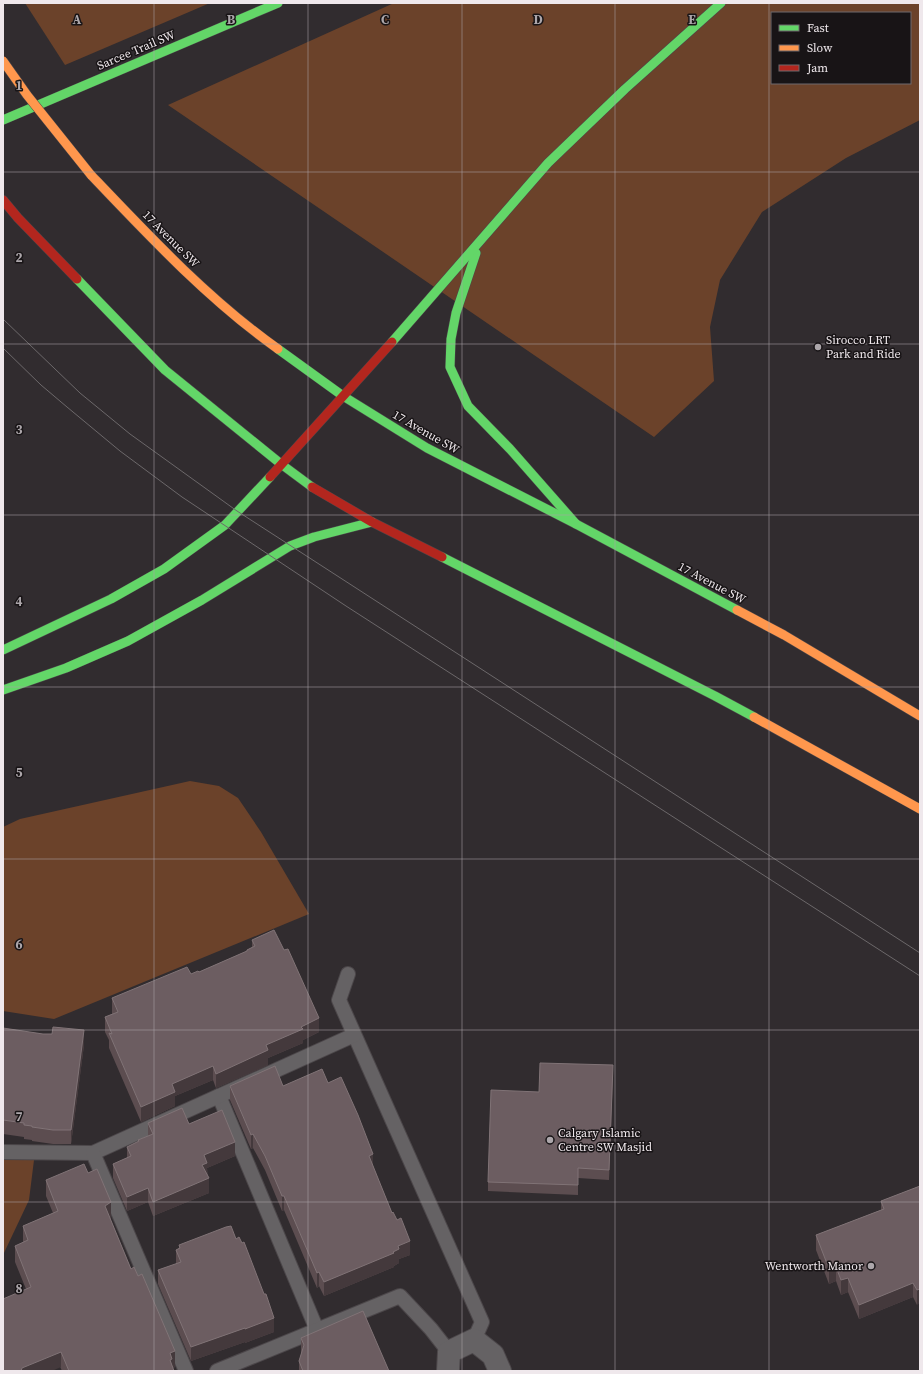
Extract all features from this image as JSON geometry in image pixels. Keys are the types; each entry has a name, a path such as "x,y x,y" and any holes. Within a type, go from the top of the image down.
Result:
{"main road":[{"name":"Sarcee Trail SW","path":"3,120 278,3"},
{"path":"3,650 111,600 164,569 225,525 372,365 548,163 625,89 721,3"},
{"name":"17 Avenue SW","path":"3,61 27,95 91,175 171,258 255,333 343,396 427,448 576,524 784,635 920,716"},
{"path":"3,200 18,218 165,370 280,464 309,484 372,522 715,696 920,809"},
{"path":"478,245 456,312 451,339 450,367 468,406 510,449 576,524"},
{"path":"3,690 66,668 128,642 202,600 290,546 314,537 372,522"}],"street":[{"path":"449,1362 474,1340 493,1355 500,1371"}],"lane":[{"path":"348,974 339,1000 482,1322 474,1340"},
{"path":"3,1152 92,1153 354,1035"},
{"path":"219,1096 317,1330"},
{"path":"92,1153 186,1371"},
{"path":"217,1371 400,1296 431,1329 449,1362"}],"shaded area":[{"path":"25,3 210,3 65,65"},
{"path":"394,3 920,3 920,120 846,158 762,212 720,280 710,327 714,381 654,437 168,105"},
{"path":"190,781 219,786 238,798 261,832 309,914 54,1019 3,1011 3,827 20,819"},
{"path":"3,1152 35,1152 29,1200 3,1255"}],"building":[{"path":"274,930 284,950 288,949 319,1018 301,1027 303,1029 266,1045 268,1050 216,1074 213,1066 172,1084 175,1092 141,1107 109,1033 112,1034 105,1017 118,1012 112,998 187,967 191,974 198,971 199,972 247,951 255,946 252,940"},
{"path":"53,1027 84,1030 71,1130 53,1130 32,1127 24,1125 24,1123 3,1120 3,1028 52,1034"},
{"name":"Calgary Islamic Centre SW Masjid","path":"540,1063 613,1065 609,1170 578,1168 578,1185 488,1182 491,1090 539,1092"},
{"path":"275,1066 283,1086 322,1069 328,1083 341,1077 373,1154 369,1156 392,1213 393,1212 397,1220 401,1218 410,1241 398,1246 399,1249 393,1252 394,1253 324,1282 319,1272 317,1273 284,1196 282,1196 265,1156 253,1134 251,1135 230,1086"},
{"path":"182,1108 189,1124 222,1110 235,1142 204,1155 207,1163 202,1165 209,1178 153,1202 148,1188 127,1197 113,1164 131,1156 127,1147 139,1141 138,1140 153,1134 148,1123"},
{"path":"84,1164 88,1173 97,1169 111,1202 105,1206 131,1269 134,1267 138,1276 142,1274 175,1351 170,1353 172,1359 170,1360 174,1371 69,1371 61,1352 22,1368 21,1371 3,1371 3,1299 31,1287 15,1246 28,1240 23,1226 58,1211 46,1180"},
{"name":"Wentworth Manor","path":"920,1186 920,1289 917,1290 913,1283 859,1305 848,1278 841,1280 836,1267 829,1269 816,1235 884,1209 881,1201"},
{"path":"231,1226 236,1239 239,1237 242,1243 244,1242 264,1294 266,1294 274,1318 191,1347 158,1270 181,1262 176,1250 180,1248 179,1245"},
{"path":"363,1311 389,1371 303,1371 299,1361 304,1345 301,1338"}],"tram line":[{"path":"3,319 80,393 130,434 237,511 920,953"},
{"path":"3,348 41,385 67,407 120,451 182,497 346,606 920,976"}],"traffic: fast":[{"path":"3,120 278,3"},
{"path":"392,342 548,163 625,89 721,3"},
{"path":"476,253 456,313 451,339 450,367 468,406 510,449 576,524"},
{"path":"77,279 165,370 281,464 312,487"},
{"path":"278,349 343,396 427,448 576,524 737,610"},
{"path":"3,650 111,599 164,569 225,525 270,477"},
{"path":"3,690 66,668 128,641 202,600 290,546 314,537 372,522"},
{"path":"442,557 754,717"}],"traffic: slow":[{"path":"3,61 27,95 91,175"},
{"path":"91,175 180,266 228,310 278,349"},
{"path":"737,610 784,635 920,716"},
{"path":"754,717 920,809"}],"traffic: jam":[{"path":"3,200 18,218 77,279"},
{"path":"270,477 392,342"},
{"path":"312,487 372,522 442,557"}],"place":[{"name":"Sirocco LRT Park and Ride","path":"818,347"},
{"name":"Calgary Islamic Centre SW Masjid","path":"550,1140"},
{"name":"Wentworth Manor","path":"871,1266"}]}
